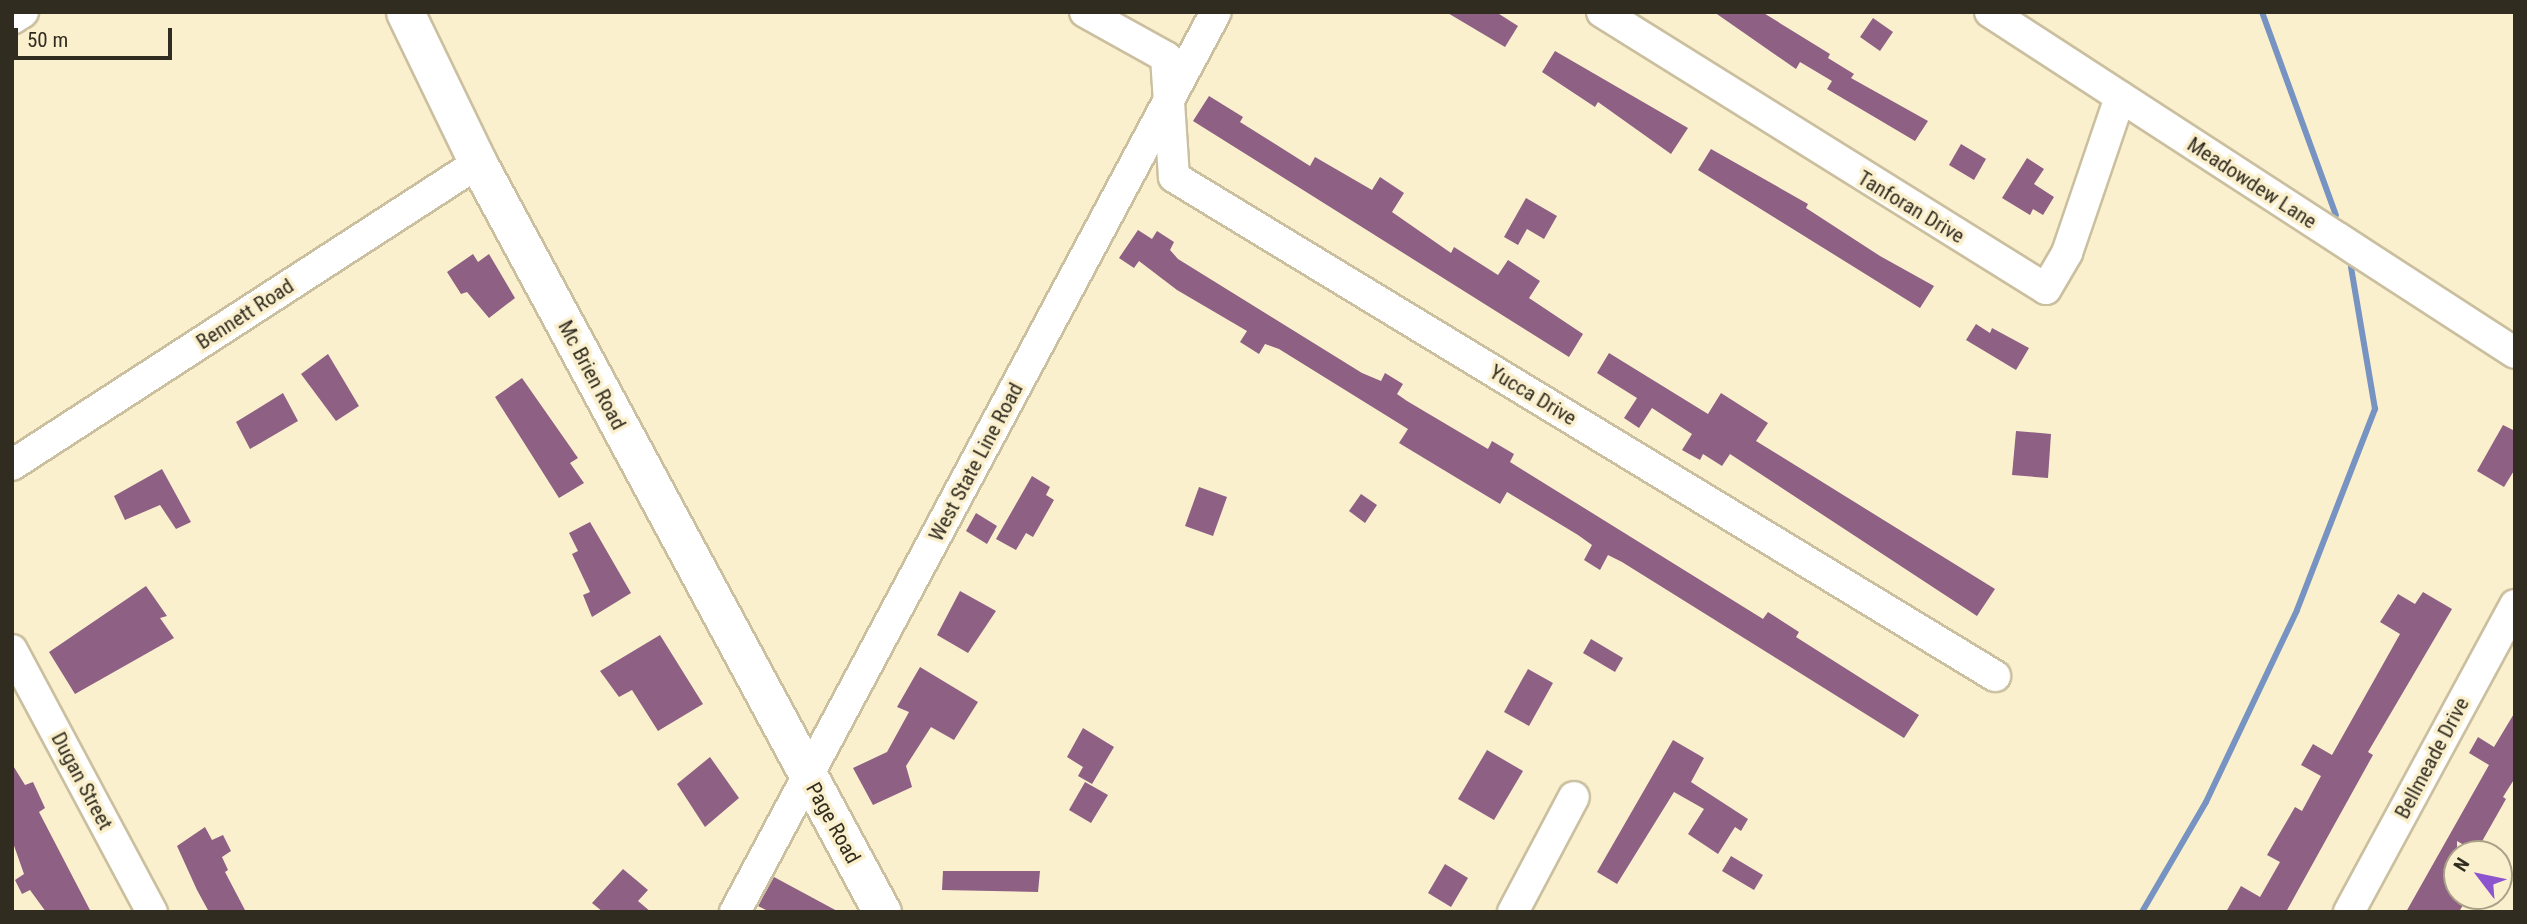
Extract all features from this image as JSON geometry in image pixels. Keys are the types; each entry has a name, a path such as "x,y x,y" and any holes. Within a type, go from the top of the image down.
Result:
{"main road":[{"name":"Mc Brien Road","path":"405,12 478,163 786,734"},
{"name":"Page Road","path":"786,734 882,912"}],"street":[{"path":"12,19 23,12"},
{"name":"Yucca Drive","path":"1085,12 1166,57 1174,177 1995,676"},
{"name":"West State Line Road","path":"734,912 1216,12"},
{"name":"Tanforan Drive","path":"1602,12 2046,289 2067,253 2120,97"},
{"name":"Meadowdew Lane","path":"1990,12 2515,353"},
{"name":"Bennett Road","path":"12,465 478,163"},
{"name":"Bellmeade Drive","path":"2349,912 2507,635 2515,605"},
{"name":"Dugan Street","path":"12,650 152,912"},
{"path":"1513,912 1574,797"}],"building":[{"path":"1446,12 1496,12 1518,26 1505,47"},
{"path":"1714,12 1762,12 1830,54 1828,58 1854,74 1851,78 1928,121 1915,141 1827,89 1832,81 1800,62 1796,69"},
{"path":"1873,18 1893,32 1880,51 1860,37"},
{"path":"1555,51 1688,128 1671,154 1598,102 1595,107 1542,72"},
{"path":"1209,96 1243,117 1240,122 1310,166 1315,157 1372,190 1380,177 1404,193 1392,212 1451,253 1454,247 1498,275 1508,260 1540,281 1529,298 1583,334 1569,357 1193,121"},
{"path":"1961,144 1986,159 1974,180 1949,165"},
{"path":"1711,149 1808,204 1806,208 1880,256 1934,286 1920,308 1698,170"},
{"path":"2027,158 2044,169 2034,184 2054,197 2043,215 2033,209 2030,215 2002,198"},
{"path":"1526,198 1557,216 1544,239 1527,229 1518,245 1504,237"},
{"path":"1138,230 1152,239 1157,231 1174,242 1170,250 1178,259 1362,373 1381,381 1385,373 1403,384 1397,394 1407,401 1488,449 1492,441 1514,454 1510,462 1763,619 1768,612 1799,632 1796,637 1919,715 1904,738 1622,562 1608,555 1600,570 1584,560 1592,545 1578,535 1507,492 1500,504 1399,443 1408,429 1279,349 1265,344 1259,354 1240,342 1247,331 1177,290 1139,261 1134,268 1119,258"},
{"path":"473,254 478,262 489,254 515,298 489,318 467,292 461,294 447,272"},
{"path":"1976,324 1990,333 1992,328 2029,348 2016,370 1966,340"},
{"path":"1609,353 1708,414 1721,393 1768,423 1756,441 1995,589 1977,616 1730,454 1722,466 1703,454 1700,460 1682,450 1692,434 1652,408 1639,428 1624,418 1637,398 1597,373"},
{"path":"328,354 359,406 336,421 301,374"},
{"path":"522,378 578,458 570,463 584,483 559,498 495,397"},
{"path":"283,393 298,421 250,449 236,422"},
{"path":"2503,425 2515,431 2515,469 2504,487 2477,471"},
{"path":"2016,431 2051,434 2048,478 2012,475"},
{"path":"162,469 191,522 176,529 160,505 125,520 114,496"},
{"path":"1032,476 1050,487 1046,495 1054,500 1033,537 1026,533 1016,550 996,539"},
{"path":"1199,487 1227,497 1213,536 1185,526"},
{"path":"1361,494 1377,505 1365,523 1349,511"},
{"path":"976,513 997,526 987,544 966,531"},
{"path":"590,522 631,593 592,617 583,595 590,592 572,554 578,551 569,533"},
{"path":"146,586 167,616 160,618 174,638 75,694 49,652"},
{"path":"960,591 996,611 968,653 937,635"},
{"path":"2423,592 2452,609 2368,752 2373,755 2286,912 2226,912 2241,886 2260,897 2280,862 2267,855 2295,807 2302,811 2321,776 2301,765 2313,744 2332,755 2400,634 2380,622 2398,594 2415,604"},
{"path":"660,635 703,704 658,731 632,690 619,697 600,671"},
{"path":"1591,639 1623,658 1615,672 1583,653"},
{"path":"920,667 978,702 954,740 931,727 906,766 912,787 873,805 853,768 887,752 909,712 897,707"},
{"path":"1528,669 1553,683 1529,726 1504,712"},
{"path":"2515,712 2515,778 2503,797 2506,799 2483,840 2447,840 2489,765 2469,753 2478,737 2494,747"},
{"path":"1083,728 1114,747 1092,784 1078,776 1083,767 1067,757"},
{"path":"1673,740 1704,758 1691,782 1748,819 1741,831 1735,827 1718,854 1688,834 1704,809 1674,792 1617,884 1597,872"},
{"path":"1487,750 1523,771 1494,820 1458,799"},
{"path":"710,757 739,798 705,827 677,784"},
{"path":"12,764 25,785 33,782 45,808 39,812 91,912 46,912 30,890 22,894 15,880 24,874 12,840"},
{"path":"1085,782 1108,795 1091,823 1069,810"},
{"path":"205,827 212,840 223,835 231,851 222,857 228,870 225,872 246,912 209,912 197,890 177,846"},
{"path":"2443,846 2443,910 2460,910 2459,912 2406,912"},
{"path":"1731,856 1763,875 1754,890 1722,871"},
{"path":"1445,864 1468,878 1451,907 1428,893"},
{"path":"623,869 648,890 638,901 651,912 603,912 592,903"},
{"path":"943,871 1040,871 1038,892 942,890"},
{"path":"774,877 839,912 770,912 758,906"}],"waterway":[{"path":"2262,12 2336,215"},
{"path":"2142,912 2206,802 2297,610 2375,409 2351,267"}]}
